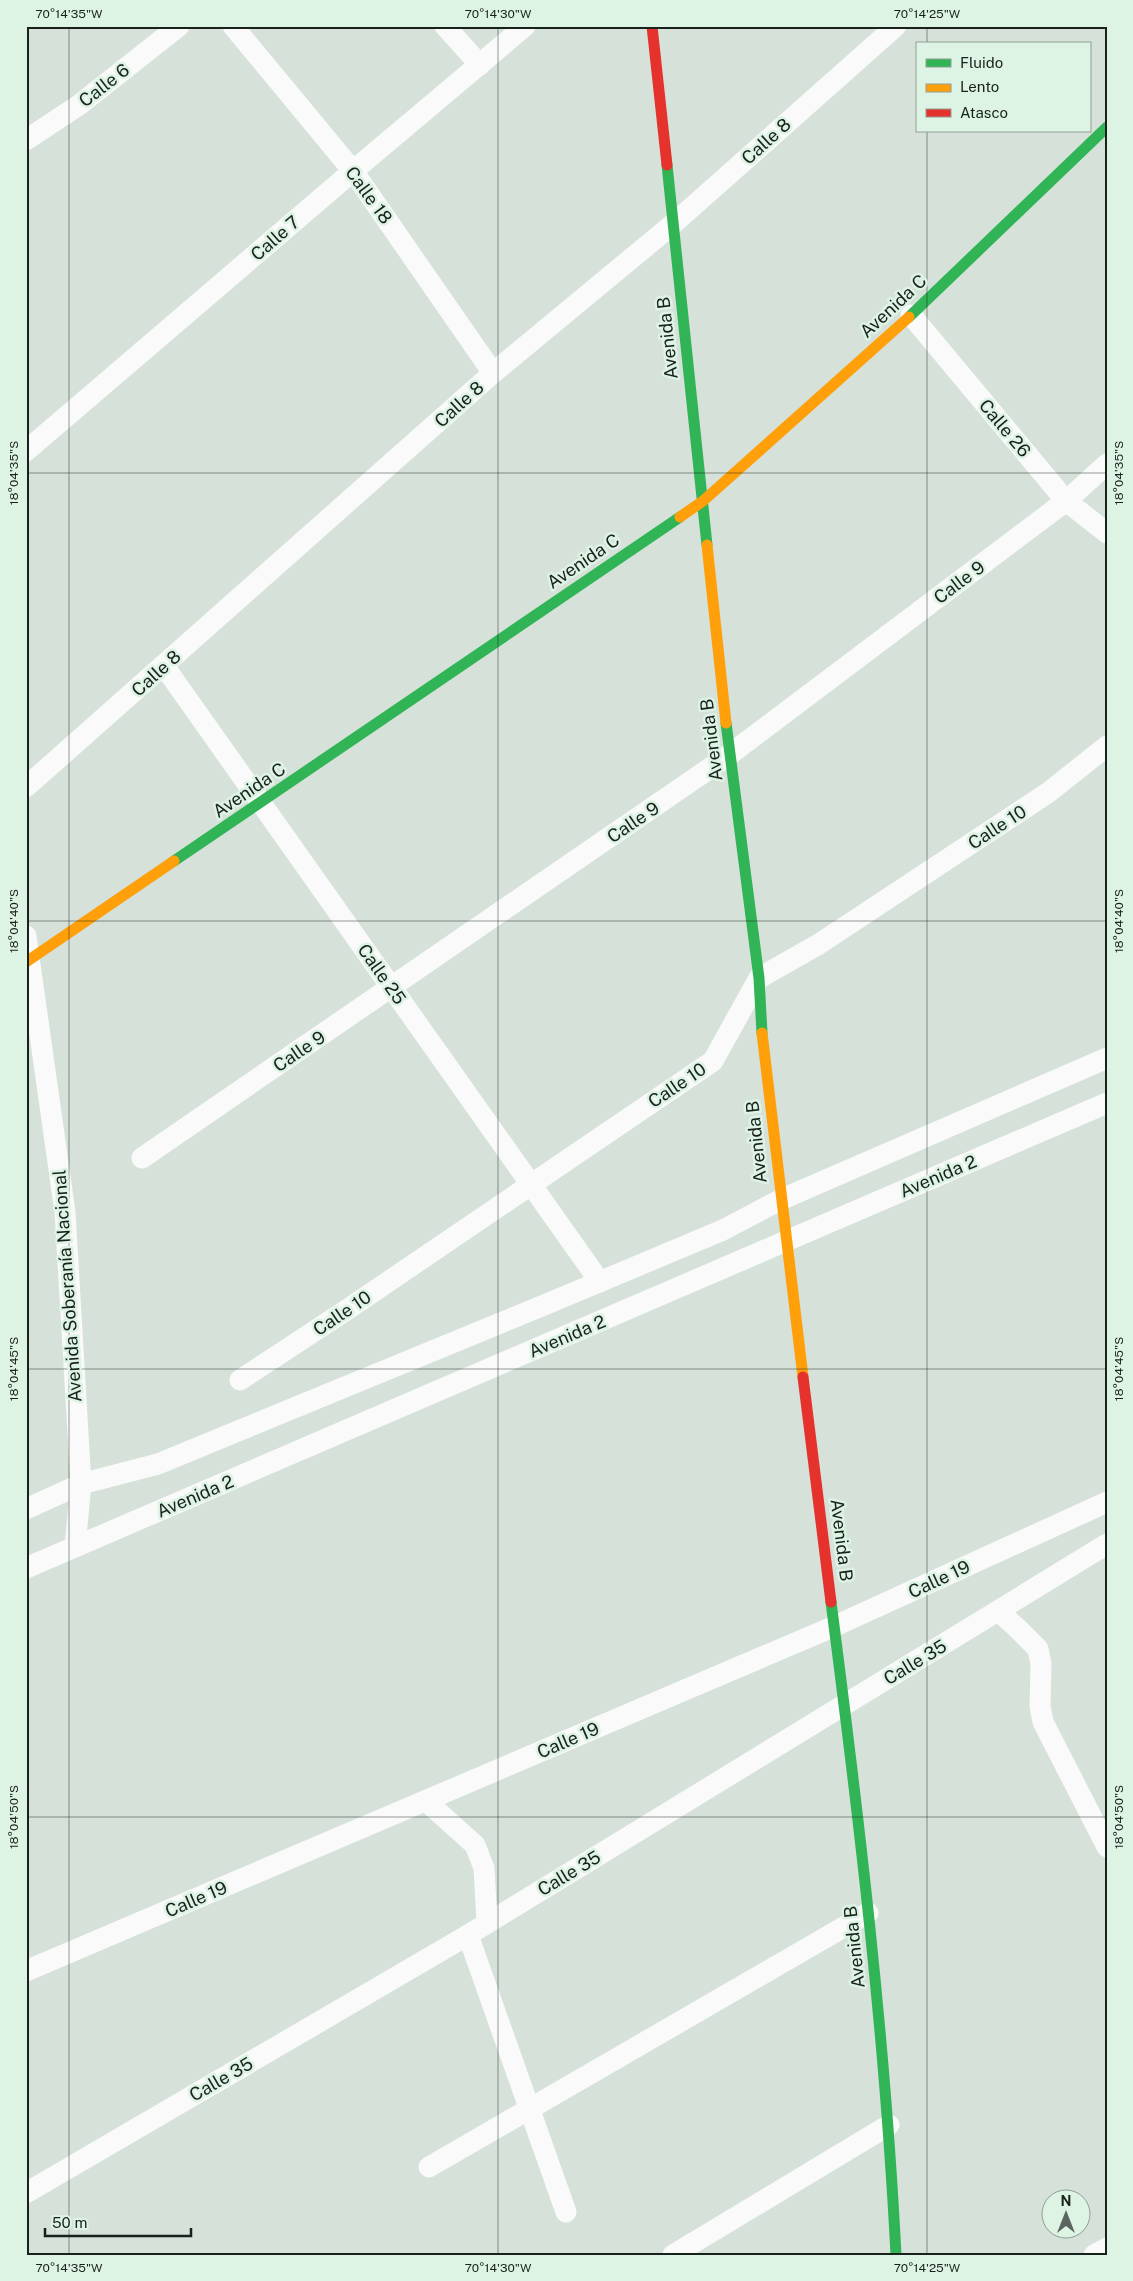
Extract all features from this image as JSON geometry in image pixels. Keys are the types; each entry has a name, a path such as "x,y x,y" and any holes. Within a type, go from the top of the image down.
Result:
{"street":[{"name":"Calle 6","path":"26,140 79,105 179,26"},
{"name":"Calle 18","path":"233,26 353,171 493,373"},
{"path":"445,26 480,65"},
{"name":"Calle 7","path":"26,451 353,171 526,26"},
{"name":"Avenida B","path":"652,26 729,755 759,978 759,1003 780,1200 845,1705 868,1913 889,2125 896,2255"},
{"name":"Calle 8","path":"26,787 493,373 673,224 896,26"},
{"name":"Avenida C","path":"28,962 702,501 910,315 1107,127"},
{"name":"Calle 26","path":"910,315 1066,501 1107,533"},
{"name":"Calle 9","path":"142,1158 729,755 1066,501 1107,464"},
{"name":"Calle 25","path":"164,666 600,1282"},
{"name":"Calle 10","path":"240,1380 713,1060 759,978 819,944 1050,792 1107,746"},
{"name":"Avenida Soberanía Nacional","path":"26,936 28,962 65,1212 81,1484 75,1547"},
{"name":"Avenida 2","path":"26,1509 81,1484 158,1464 600,1282 723,1230 780,1200 1107,1058"},
{"name":"Avenida 2","path":"26,1568 1107,1103"},
{"name":"Calle 19","path":"26,1972 835,1626 1107,1502"},
{"name":"Calle 35","path":"26,2193 468,1935 1107,1544"},
{"path":"998,1611 1016,1626 1038,1650 1041,1664 1040,1706 1043,1722 1107,1847"},
{"path":"426,1801 475,1845 484,1868 487,1923"},
{"path":"429,2167 868,1913"},
{"path":"468,1935 566,2212"},
{"path":"673,2255 889,2125"},
{"path":"1094,2255 1107,2248"}],"traffic: fast":[{"path":"909,317 1107,127"},
{"path":"667,165 707,545"},
{"path":"174,861 680,517"},
{"path":"726,723 759,978 762,1033"},
{"path":"831,1602 870,1928 885,2091 896,2255"}],"traffic: slow":[{"path":"680,517 703,501 909,317"},
{"path":"707,545 726,723"},
{"path":"26,962 174,861"},
{"path":"762,1033 803,1377"}],"traffic: jam":[{"path":"652,26 667,165"},
{"path":"803,1377 831,1602"}]}
